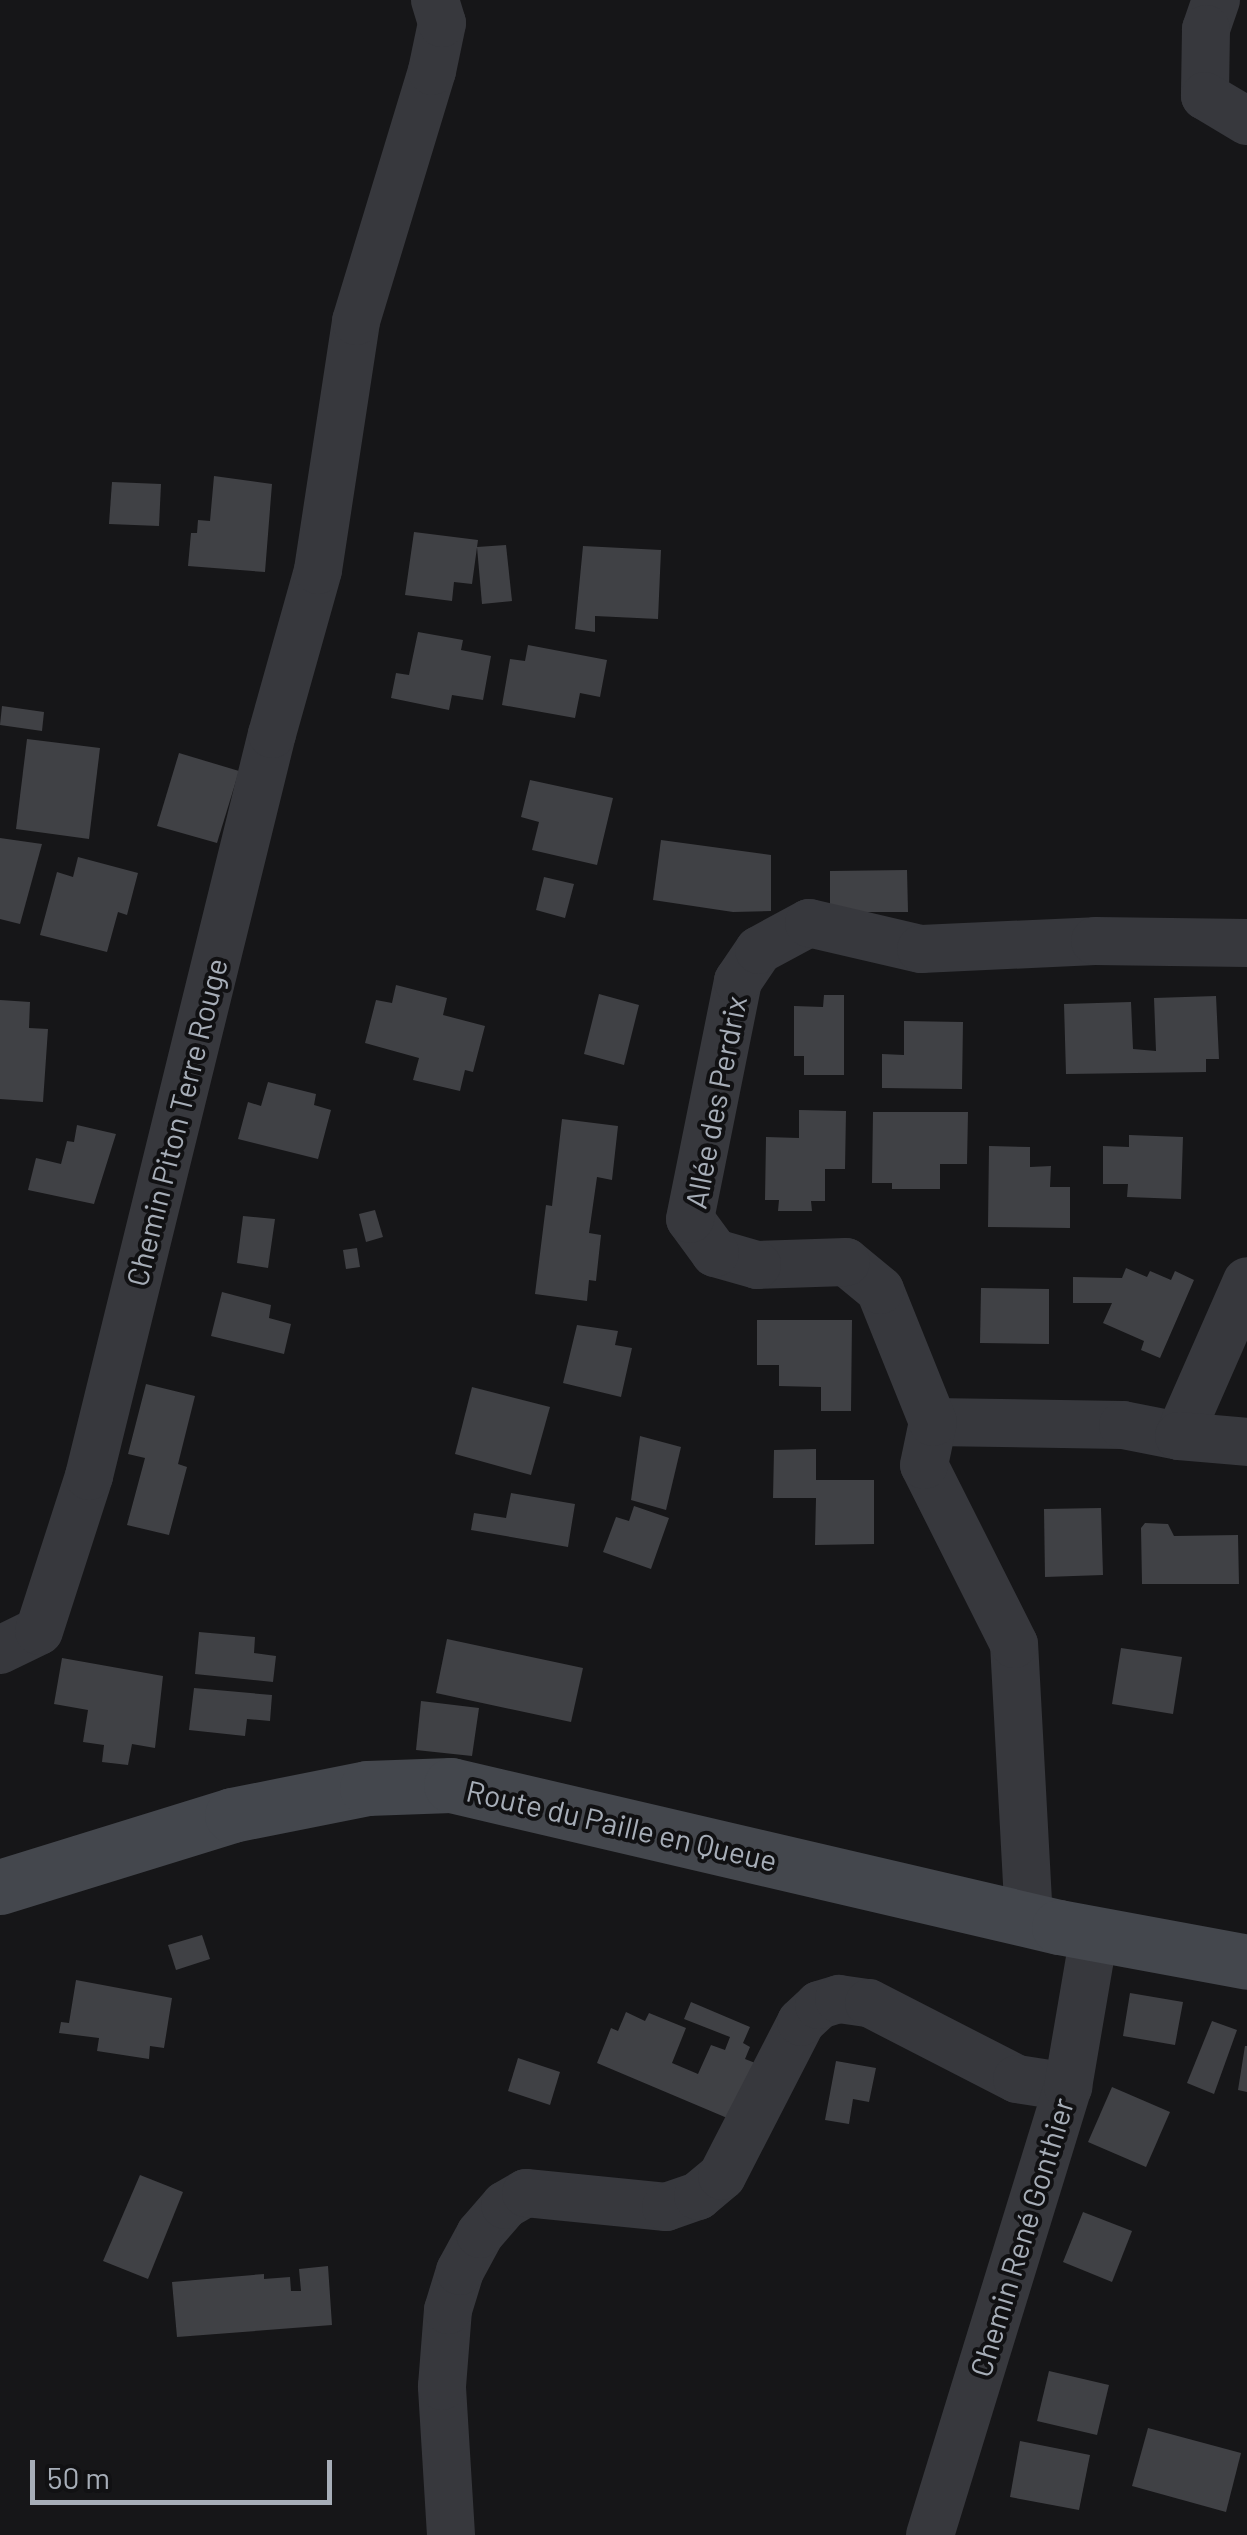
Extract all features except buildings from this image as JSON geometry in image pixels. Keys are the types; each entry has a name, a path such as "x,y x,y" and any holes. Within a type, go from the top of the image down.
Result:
{"main road":[{"name":"Route du Paille en Queue","path":"0,1886 232,1814 367,1788 451,1784 1094,1935 1247,1962"}],"street":[{"name":"Chemin Piton Terre Rouge","path":"0,1650 39,1631 89,1476 272,734 318,570 356,321 432,71 442,23 435,0"},
{"path":"1216,0 1206,29 1205,96 1247,122"},
{"name":"Allée des Perdrix","path":"1029,1920 1014,1644 924,1465 933,1422 880,1290 846,1262 757,1265 715,1252 690,1219 738,981 759,950 809,923 921,949 1095,941 1247,943"},
{"path":"1178,1436 1247,1281"},
{"path":"933,1422 1122,1425 1178,1436 1247,1442"},
{"name":"Chemin René Gonthier","path":"930,2535 1068,2087 1094,1935"},
{"path":"450,2535 442,2386 448,2310 460,2271 480,2234 505,2205 526,2193 666,2207 698,2196 722,2176 801,2022 819,2005 839,2000 869,2003 1017,2078 1068,2087"}]}
